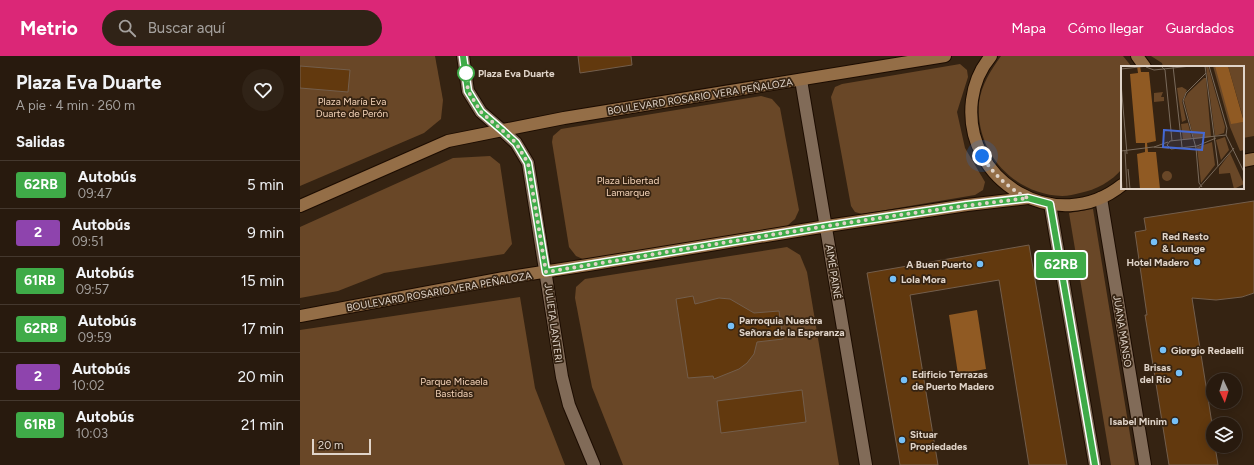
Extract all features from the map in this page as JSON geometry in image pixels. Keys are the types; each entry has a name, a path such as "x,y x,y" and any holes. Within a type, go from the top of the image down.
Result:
{"main road":[{"name":"BOULEVARD ROSARIO VERA PEÑALOZA","path":"300,206 448,141 564,118 946,56"},
{"path":"991,56 985,63 973,94 971,110 972,129 982,156 990,169 1001,181 1014,191 1028,198 1050,204 1063,205 1076,204 1101,198 1121,186"},
{"path":"1137,56 1144,66"},
{"path":"1244,161 1254,159"},
{"name":"BOULEVARD ROSARIO VERA PEÑALOZA","path":"300,316 496,279 827,226 967,205 1028,198"}],"street":[{"name":"JULIETA LANTERI","path":"463,56 468,91 481,112 516,143 528,163 562,377 569,405 594,465"},
{"name":"AIMÉ PAINÉ","path":"801,80 827,226 866,465"},
{"name":"JUANA MANSO","path":"1101,198 1145,465"},
{"path":"1050,204 1095,465"}],"green space":[{"name":"Plaza María Eva Duarte de Perón","path":"300,56 435,56 443,100 441,119 424,133 300,186"},
{"path":"1001,56 1123,56 1131,66 1121,66 1121,170 1109,181 1092,190 1067,196 1044,193 1028,188 1013,179 1001,167 991,153 983,138 979,121 980,96 990,72"},
{"path":"1151,56 1254,56 1254,136 1244,138 1244,66 1163,66 1162,63"},
{"path":"960,64 967,70 968,77 957,112 965,148 985,182 983,190 975,195 862,214 855,212 851,206 831,97 835,87 842,84"},
{"name":"Plaza Libertad Lamarque","path":"761,96 772,99 780,108 799,210 795,219 787,226 585,260 576,256 569,247 552,142 553,136 561,129"},
{"path":"490,156 500,164 512,244 504,254 384,273 338,291 300,298 300,227 453,158"},
{"path":"1093,209 1135,465 1111,465 1069,213"},
{"path":"787,247 800,255 807,272 839,465 623,465 592,387 575,298 576,287 585,279"},
{"name":"Parque Micaela Bastidas","path":"520,297 535,388 565,465 300,465 300,330"}],"shaded area":[{"path":"977,310 986,369 958,374 949,315"}],"building":[{"path":"578,56 631,56 632,65 580,73"},
{"path":"300,66 350,70 348,92 300,88"},
{"path":"1254,201 1254,293 1242,297 1216,300 1192,298 1206,386 1206,409 1210,409 1211,417 1206,417 1206,453 1216,453 1218,465 1169,465 1145,315 1147,315 1135,232 1146,230 1144,218"},
{"name":"Edificio Terrazas de Puerto Madero","path":"1029,245 1067,465 1029,465 999,280 910,295 938,465 900,465 867,273"},
{"name":"Parroquia Nuestra Señora de la Esperanza","path":"693,296 695,304 719,298 730,299 754,313 779,311 783,339 757,342 754,354 747,363 739,369 714,379 713,376 688,378 676,299"},
{"path":"802,390 806,422 721,433 717,401"}],"bus line":[{"name":"62RB","path":"463,56 468,91 481,112 516,143 528,163 546,272 827,226 967,205 1028,198 1050,204 1095,465"}],"place":[{"name":"Plaza Eva Duarte","path":"466,73"},
{"name":"Red Resto & Lounge","path":"1154,242"},
{"name":"Hotel Madero","path":"1197,262"},
{"name":"A Buen Puerto","path":"980,264"},
{"name":"Lola Mora","path":"893,279"},
{"name":"Parroquia Nuestra Señora de la Esperanza","path":"731,326"},
{"name":"Giorgio Redaelli","path":"1163,350"},
{"name":"Brisas del Río","path":"1179,373"},
{"name":"Edificio Terrazas de Puerto Madero","path":"904,380"},
{"name":"Isabel Minim","path":"1175,421"},
{"name":"Situar Propiedades","path":"902,440"}],"route":[{"path":"466,73 468,91 481,112 516,143 528,163 546,272 827,226 967,205 1028,198 1014,191 1001,181 990,169 982,156"}]}
